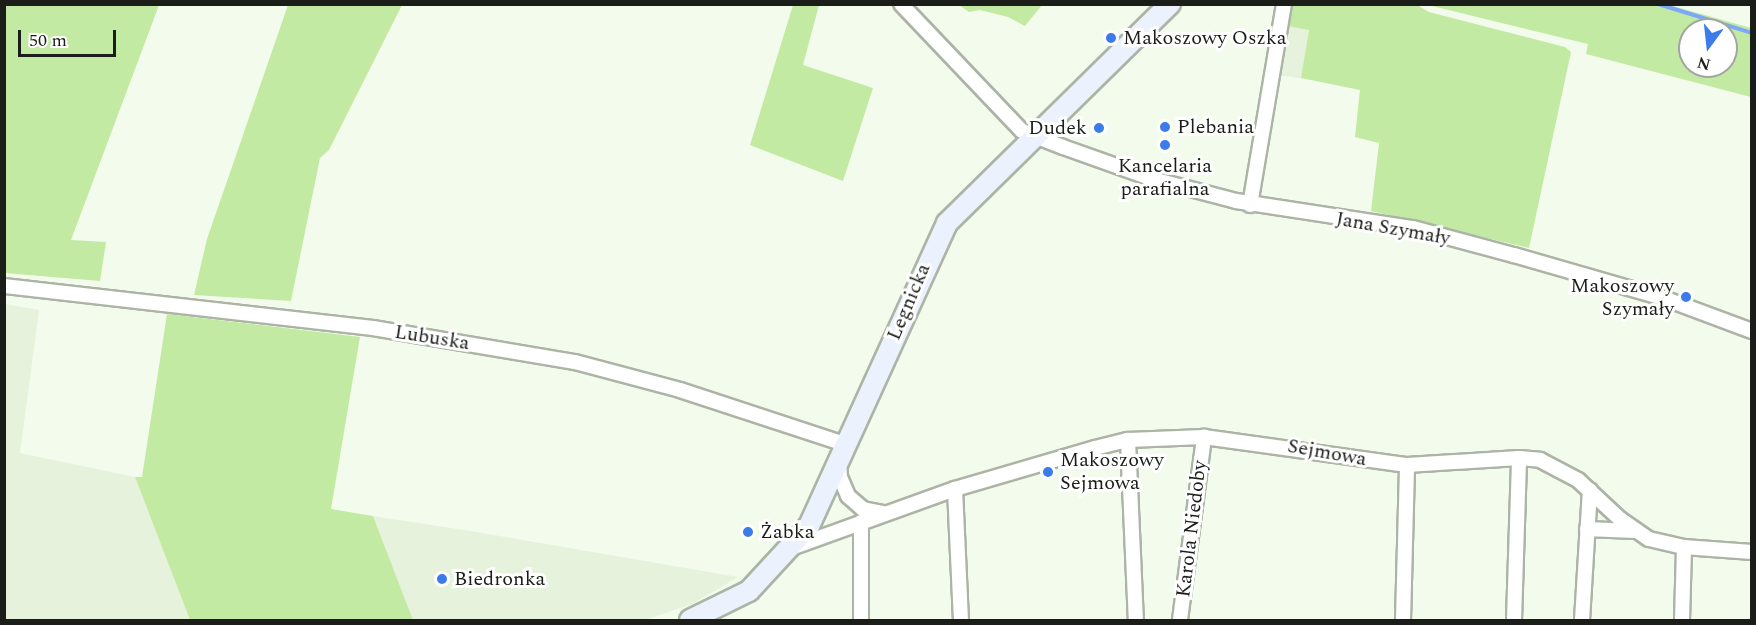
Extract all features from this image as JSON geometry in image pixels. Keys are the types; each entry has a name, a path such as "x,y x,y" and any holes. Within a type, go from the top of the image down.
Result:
{"main road":[{"name":"Legnicka","path":"690,621 742,596 792,548 821,505 938,237 960,207 1170,4"}],"street":[{"name":"Jana Szymały","path":"901,4 1022,131 1156,180 1250,205 1413,228 1630,288 1752,331"},
{"path":"1250,205 1284,4"},
{"name":"Lubuska","path":"4,286 373,328 575,362 680,390 847,445"},
{"name":"Sejmowa","path":"792,548 955,489 1128,440 1204,437 1407,465 1519,458 1560,468 1590,490 1634,531 1649,539 1684,547 1752,552"},
{"name":"Karola Niedoby","path":"1180,621 1204,437"},
{"path":"1128,440 1136,621"},
{"path":"1514,621 1519,458"},
{"path":"839,463 840,477 848,496 863,509 885,513"},
{"path":"1403,621 1407,465"},
{"path":"955,489 961,621"},
{"path":"1582,621 1590,490"},
{"path":"861,522 861,621"},
{"path":"1587,529 1634,531"},
{"path":"1682,621 1684,547"}],"shaded area":[{"path":"1288,26 1309,29 1302,78 1281,76"},
{"path":"4,304 39,310 20,453 135,477 190,620 5,620"},
{"path":"373,516 738,577 692,604 645,620 413,620"}],"green space":[{"path":"1292,4 1417,5 1429,12 1565,47 1571,52 1529,248 1371,211 1379,143 1355,137 1360,90 1301,78 1309,30 1288,26"},
{"path":"4,5 159,5 71,240 106,242 100,281 5,273"},
{"path":"288,5 402,5 329,150 320,158 291,301 194,295 207,239"},
{"path":"793,5 819,5 803,65 873,88 843,181 750,145"},
{"path":"959,5 1042,5 1025,26 1008,17 980,10 969,12"},
{"path":"1428,5 1669,5 1715,18 1678,18 1678,78 1586,54 1588,44"},
{"path":"1738,24 1751,28 1751,97 1678,78 1738,78"},
{"path":"167,314 360,337 331,509 373,516 413,620 190,620 135,477 142,477"}],"waterway":[{"path":"1658,4 1752,33"}],"place":[{"name":"Makoszowy Oszka","path":"1111,38"},
{"name":"Plebania","path":"1165,127"},
{"name":"Dudek","path":"1099,128"},
{"name":"Kancelaria parafialna","path":"1165,145"},
{"name":"Makoszowy Szymały","path":"1686,297"},
{"name":"Makoszowy Sejmowa","path":"1048,472"},
{"name":"Żabka","path":"748,532"},
{"name":"Biedronka","path":"442,579"}]}
